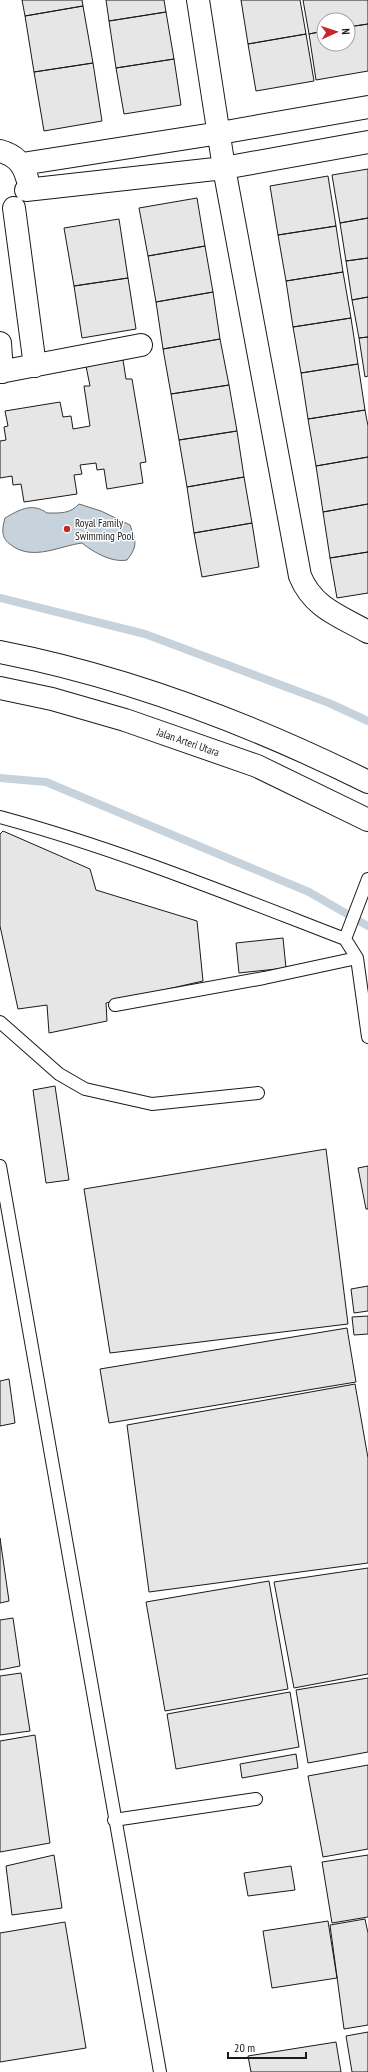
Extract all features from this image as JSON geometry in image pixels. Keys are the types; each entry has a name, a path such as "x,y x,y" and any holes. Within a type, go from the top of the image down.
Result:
{"main road":[{"path":"198,0 220,133 224,168 300,576 309,594 319,604 368,632"},
{"path":"22,164 220,133 368,106"},
{"path":"13,203 224,168 368,142"},
{"path":"0,149 13,156 22,164 27,177 13,203 35,366"},
{"path":"0,343 1,372 141,345"},
{"path":"0,652 47,661 163,695 245,726 368,782"},
{"name":"Jalan Arteri Utara","path":"0,688 52,700 125,720 257,766 368,820"}],"lane":[{"path":"0,818 76,839 171,873 345,939 357,958 368,1037"},
{"path":"345,939 368,879"},
{"path":"115,1005 264,978 357,958"},
{"path":"0,1022 59,1074 84,1088 152,1104 258,1093"},
{"path":"0,1166 114,1820 160,2072"},
{"path":"114,1820 256,1799"}],"shaded area":[{"name":"Royal Family Swimming Pool","path":"79,504 101,511 130,525 135,543 133,551 127,560 115,560 109,558 97,553 82,543 48,551 22,551 8,543 4,538 3,530 5,518 15,512 26,508 36,508 47,513 60,513 72,510"}],"building":[{"path":"22,0 82,0 83,6 25,16"},
{"path":"106,0 164,0 166,12 109,21"},
{"path":"241,0 300,0 306,34 248,44"},
{"path":"303,0 368,0 368,24 356,26 356,12 316,12 316,33 309,34"},
{"path":"83,6 93,63 34,72 25,16"},
{"path":"166,12 174,59 116,68 109,21"},
{"path":"368,24 368,71 316,80 309,34 316,33 316,52 356,52 356,26"},
{"path":"306,34 314,81 256,91 248,44"},
{"path":"174,59 181,105 124,114 116,68"},
{"path":"93,63 102,121 44,131 34,72"},
{"path":"368,169 368,218 340,223 332,175"},
{"path":"328,176 336,226 278,235 270,186"},
{"path":"197,198 205,246 148,256 139,208"},
{"path":"368,218 368,258 346,261 340,223"},
{"path":"119,219 128,278 74,286 64,228"},
{"path":"336,226 343,272 286,281 278,235"},
{"path":"205,246 213,292 156,302 148,256"},
{"path":"368,258 368,297 352,300 346,261"},
{"path":"343,272 351,318 293,327 286,281"},
{"path":"128,278 136,329 82,338 74,286"},
{"path":"213,292 220,339 163,349 156,302"},
{"path":"368,297 368,337 359,338 352,300"},
{"path":"351,318 358,364 301,373 293,327"},
{"path":"368,337 368,376 365,377 359,338"},
{"path":"220,339 229,385 171,394 163,349"},
{"path":"123,360 126,379 132,379 146,462 140,463 143,483 107,489 104,469 97,470 96,463 80,465 82,474 74,475 77,494 24,502 21,484 13,485 12,476 0,478 0,441 6,440 4,427 8,426 5,411 60,402 63,417 71,416 73,429 90,426 84,386 90,386 86,366"},
{"path":"358,364 365,410 308,419 301,373"},
{"path":"229,385 237,431 179,440 171,394"},
{"path":"365,410 368,426 368,457 316,466 308,419"},
{"path":"237,431 244,477 187,487 179,440"},
{"path":"368,457 368,504 323,512 316,466"},
{"path":"244,477 252,523 194,533 187,487"},
{"path":"368,504 368,552 330,558 323,512"},
{"path":"252,523 259,567 202,577 194,533"},
{"path":"368,552 368,593 337,598 330,558"},
{"path":"3,831 90,869 96,890 197,921 203,981 106,1003 107,1021 49,1033 47,1005 18,1009 0,926 0,834"},
{"path":"283,938 286,968 239,973 236,943"},
{"path":"55,1086 69,1180 46,1183 33,1090"},
{"path":"326,1149 348,1324 110,1353 84,1189"},
{"path":"368,1166 368,1209 366,1209 358,1168"},
{"path":"368,1286 368,1311 354,1313 351,1289"},
{"path":"368,1316 368,1334 354,1335 352,1317"},
{"path":"347,1328 356,1382 109,1423 100,1369"},
{"path":"9,1379 15,1423 0,1426 0,1381"},
{"path":"355,1384 368,1458 368,1563 149,1592 127,1425"},
{"path":"0,1538 9,1601 0,1603"},
{"path":"368,1568 368,1674 294,1688 274,1582"},
{"path":"269,1581 288,1689 165,1711 146,1602"},
{"path":"13,1618 20,1666 0,1670 0,1620"},
{"path":"21,1673 30,1731 0,1735 0,1676"},
{"path":"368,1678 368,1752 308,1763 296,1690"},
{"path":"290,1692 299,1747 176,1769 167,1714"},
{"path":"35,1735 50,1843 0,1852 0,1741"},
{"path":"296,1754 298,1768 242,1778 240,1764"},
{"path":"368,1765 368,1849 323,1857 308,1776"},
{"path":"54,1855 62,1908 12,1915 6,1866"},
{"path":"368,1855 368,1917 332,1923 322,1862"},
{"path":"291,1866 295,1890 248,1896 244,1873"},
{"path":"365,1919 368,1933 368,2025 344,2029 330,1925"},
{"path":"328,1921 337,1978 272,1988 263,1931"},
{"path":"65,1922 86,2048 0,2062 0,1933"},
{"path":"368,2032 368,2072 352,2072 346,2036"},
{"path":"336,2042 341,2072 251,2072 248,2056"}],"waterway":[{"path":"0,598 145,634 329,703 368,721"},
{"path":"0,778 46,782 309,892 368,926"}],"place":[{"name":"Royal Family Swimming Pool","path":"67,529"}]}
